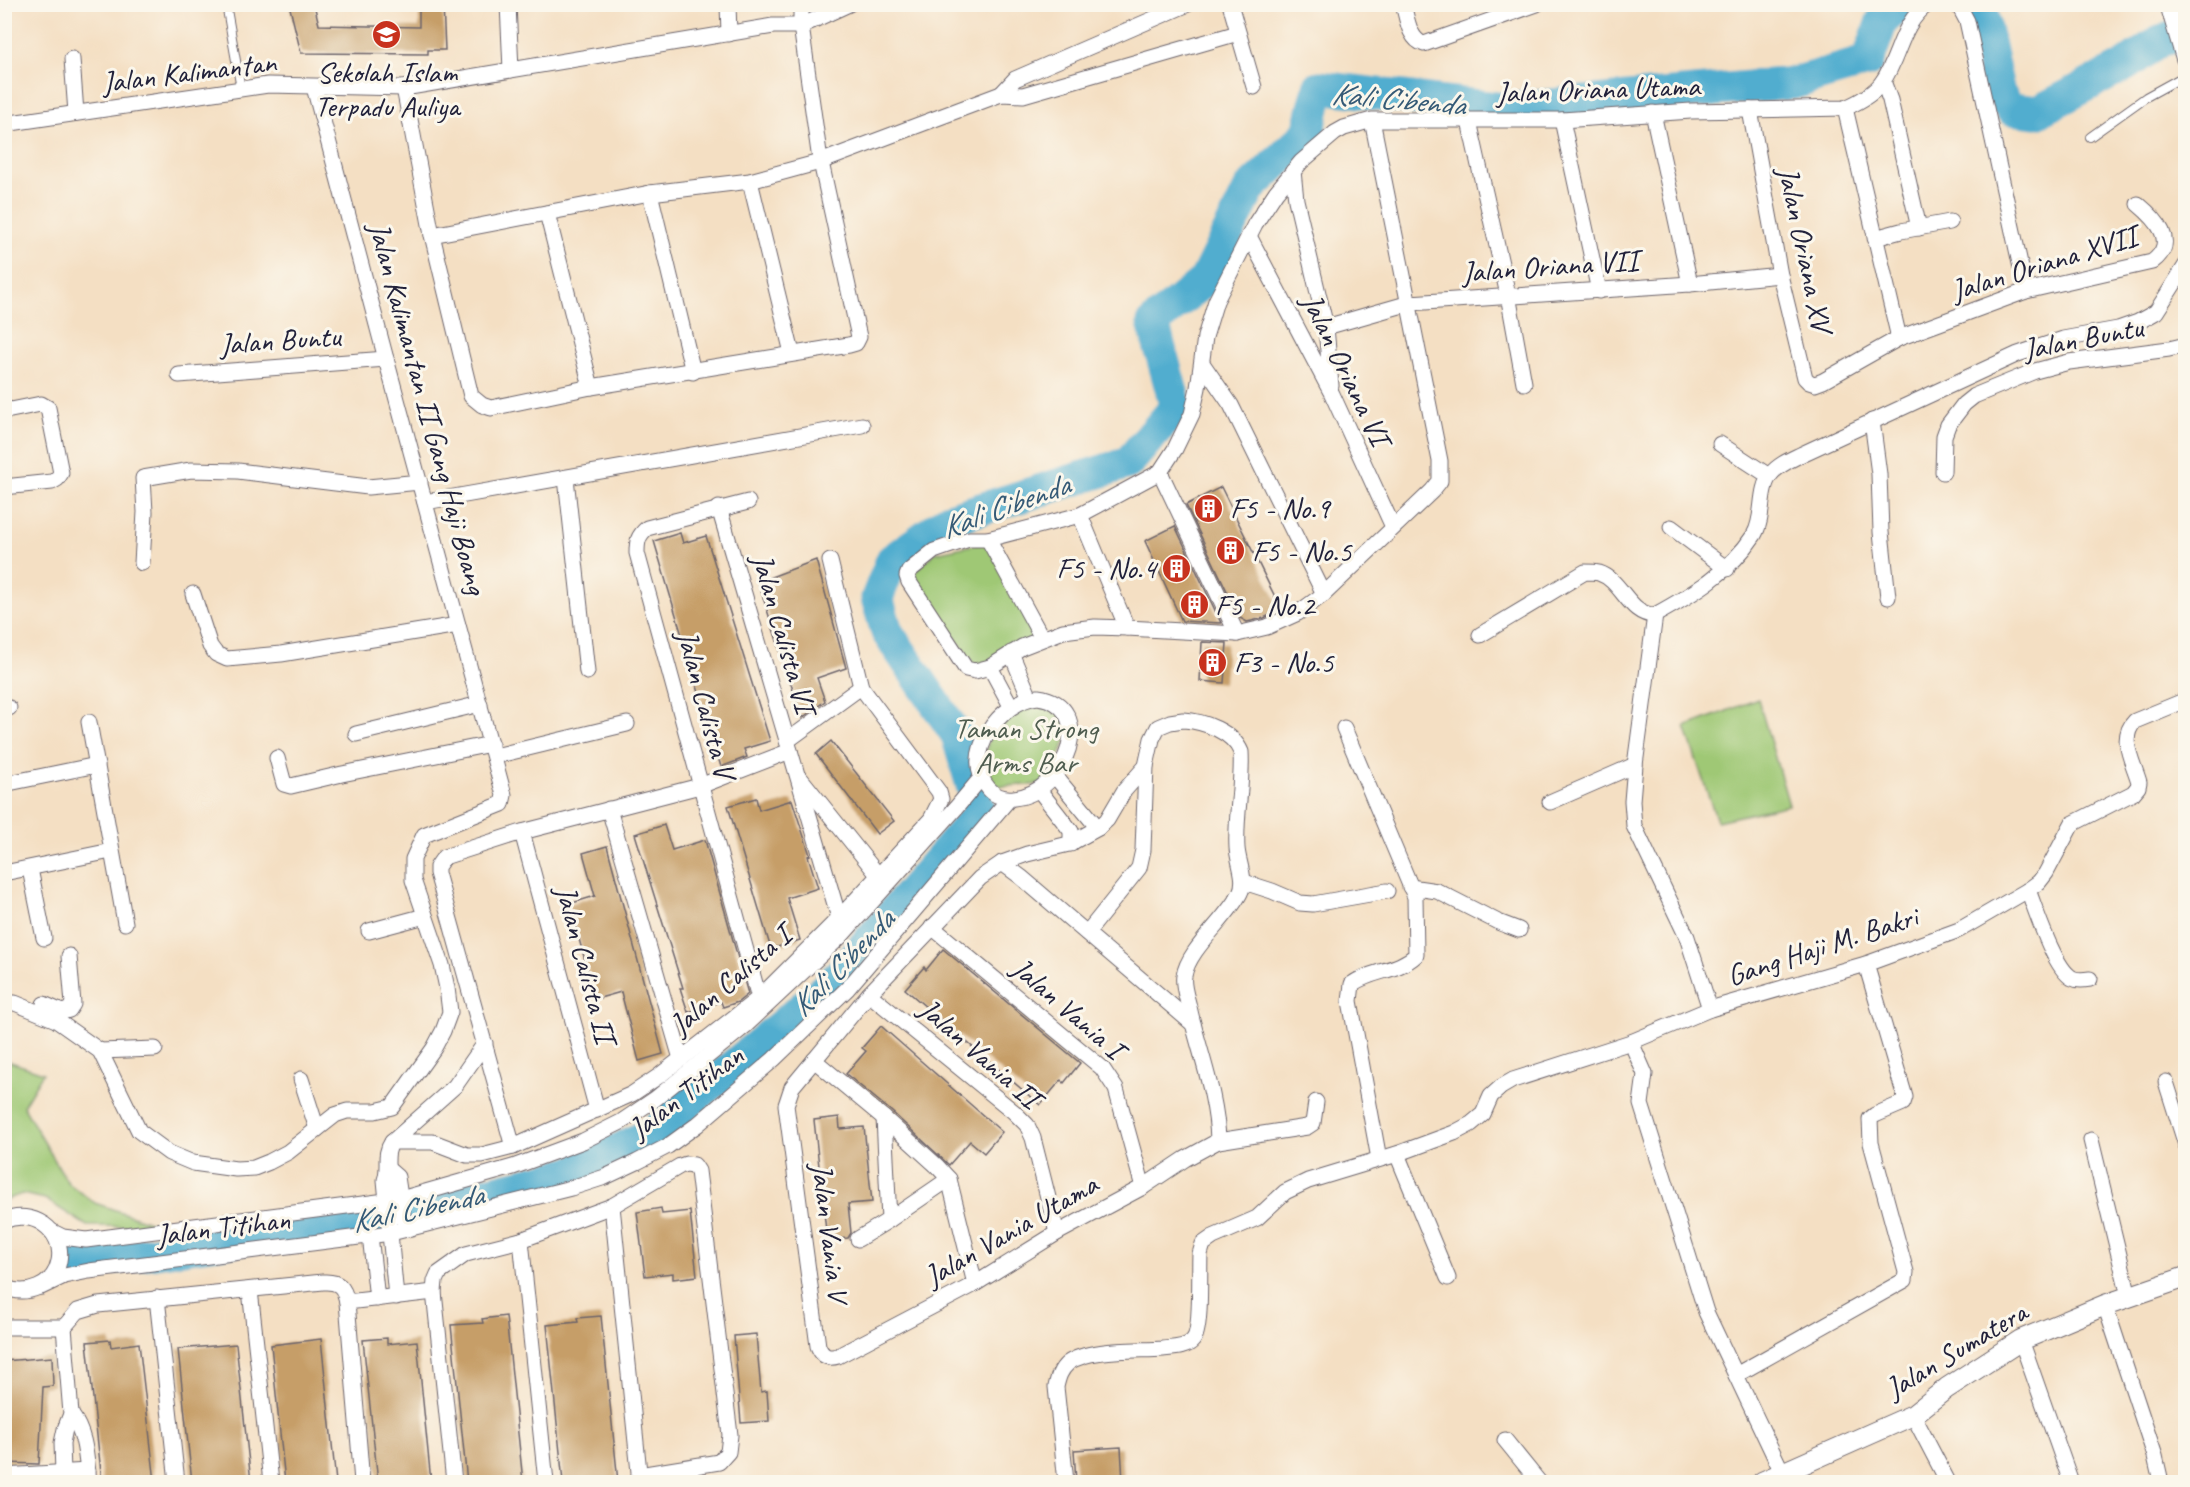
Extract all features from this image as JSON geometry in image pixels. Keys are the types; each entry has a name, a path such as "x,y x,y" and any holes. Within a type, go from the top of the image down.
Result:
{"street":[{"path":"508,4 511,70"},
{"path":"728,4 729,34"},
{"name":"Jalan Kalimantan","path":"773,26 800,4"},
{"path":"404,88 432,235 471,396 482,405 491,408 591,387 849,345 856,343 859,337 820,162 800,4"},
{"name":"Jalan Kalimantan","path":"4,124 268,85 404,88 773,26 801,26 849,4"},
{"path":"1001,94 1015,79 1188,4"},
{"path":"1230,4 1254,87"},
{"path":"1403,4 1413,36 1418,42 1424,44 1537,4"},
{"name":"Jalan Oriana Utama","path":"990,667 975,671 966,669 909,582 907,576 914,565 933,550 969,539 988,539 1080,515 1160,472 1175,449 1192,414 1205,337 1216,301 1249,236 1276,192 1293,171 1335,133 1372,120 1562,120 1653,113 1845,108 1864,99 1883,81 1909,25 1920,10 1928,4"},
{"path":"1958,4 1967,21 2026,291"},
{"path":"2176,20 2185,56"},
{"path":"432,235 650,193 750,180 820,162 1001,94 1023,95 1238,33"},
{"path":"72,59 76,113"},
{"path":"1883,81 1890,100 1919,228"},
{"name":"Jalan Kalimantan II Gang Haji Boang","path":"314,87 504,795 502,804 424,835 413,859 413,880 424,916"},
{"path":"1845,108 1899,338"},
{"name":"Jalan Oriana XV","path":"1750,110 1780,275 1805,378 1815,384 1823,381"},
{"path":"1653,113 1690,284"},
{"path":"1011,706 990,667 1011,653 1042,638 1095,627 1237,634 1267,627 1298,613 1324,594 1440,481 1440,461 1372,120"},
{"path":"1562,120 1599,291"},
{"path":"1469,121 1508,295 1524,383"},
{"path":"1293,171 1296,200 1326,327 1332,394"},
{"path":"750,180 792,353"},
{"path":"650,193 693,372"},
{"name":"Jalan Oriana XVII","path":"1823,381 1899,338 2026,291 2152,261 2161,255 2165,246 2162,232 2156,219 2138,204"},
{"path":"547,213 591,387"},
{"path":"1875,238 1950,222"},
{"name":"Jalan Oriana VI","path":"1249,236 1332,394 1393,527"},
{"path":"1480,635 1585,572 1598,572 1609,578 1638,610 1647,615 1655,615 1727,569 1755,534 1773,472 1802,453 2018,354 2063,339 2138,322 2156,312 2186,265"},
{"name":"Jalan Oriana VII","path":"1326,327 1410,303 1599,291 1780,275"},
{"name":"Jalan Buntu","path":"1942,472 1944,436 1953,418 1974,396 2035,371 2069,362 2186,345"},
{"name":"Jalan Buntu","path":"179,375 386,359"},
{"path":"1202,363 1231,405 1324,594"},
{"path":"4,408 11,410 41,404 48,408 60,473 52,482 4,487"},
{"path":"1872,421 1879,474 1881,532 1888,597"},
{"path":"425,502 862,425"},
{"path":"1720,444 1773,472"},
{"path":"142,563 145,512 143,478 191,470 238,471 368,487 420,482"},
{"path":"1160,472 1237,634"},
{"path":"566,478 587,672"},
{"name":"Jalan Calista V","path":"748,502 654,524 639,535 637,553 759,998"},
{"name":"Jalan Calista VI","path":"719,508 839,918"},
{"path":"1080,515 1127,627"},
{"path":"1671,526 1727,569"},
{"path":"988,539 1042,638"},
{"name":"Jalan Calista VI","path":"830,561 861,687 933,782 941,799"},
{"path":"194,594 210,646 216,654 227,659 281,654 458,624"},
{"path":"1655,615 1635,765 1632,801 1634,826 1687,937 1710,1010"},
{"path":"1011,653 1030,698"},
{"path":"513,1147 437,873 437,867 444,857 522,832 700,786 789,746 861,687"},
{"path":"1030,698 1046,698 1056,703 1068,720 1070,731 1069,747 1064,762 1055,776 1039,790 1024,797 1009,799 992,792 981,778 979,760 990,730 1011,706 1030,698"},
{"name":"Gang Haji M. Bakri","path":"1066,1482 1056,1387 1059,1373 1067,1364 1092,1354 1171,1348 1185,1345 1193,1340 1198,1329 1200,1254 1203,1244 1213,1237 1257,1218 1286,1192 1308,1181 1397,1154 1454,1133 1483,1114 1491,1096 1500,1087 1513,1080 1631,1042 1710,1010 1866,964 1959,930 2028,890 2046,873 2072,824 2133,793 2139,782 2126,743 2131,725 2135,721 2186,700"},
{"path":"356,734 480,705"},
{"path":"1087,933 1139,868 1143,850 1146,766 1152,739 1158,727 1170,722 1195,721 1212,727 1238,745 1241,759 1237,848 1244,882 1236,900 1193,956 1183,978 1167,1000"},
{"path":"89,722 125,923"},
{"path":"277,758 284,784 291,786 342,774 493,750 627,724"},
{"path":"1344,728 1414,897 1416,955 1407,964 1360,978 1352,984 1350,1001 1379,1159"},
{"path":"4,784 97,765"},
{"path":"1550,802 1635,765"},
{"path":"975,1284 949,1179 884,1118 814,1060 868,994 980,878 1002,863 1027,854 1071,844 1098,828 1107,820 1124,790 1146,766"},
{"name":"Jalan Calista VI","path":"796,772 878,875"},
{"path":"1055,776 1098,828"},
{"name":"Jalan Titihan","path":"4,1221 26,1217 39,1220 51,1231 63,1237 86,1240 394,1202 513,1167 583,1141 621,1122 655,1100 745,1026 842,935 956,809 981,778"},
{"path":"1039,790 1071,831 1071,844"},
{"name":"Jalan Calista I","path":"392,1142 433,1142 474,1156 513,1147 632,1094 759,998 839,918 931,819 941,799"},
{"name":"Jalan Titihan","path":"4,1287 18,1292 30,1291 64,1276 90,1271 370,1235 571,1188 605,1177 668,1146 697,1125 774,1059 848,988 1009,799"},
{"path":"609,809 681,1059"},
{"name":"Jalan Calista II","path":"522,832 597,1110"},
{"path":"4,873 111,851"},
{"path":"1002,863 1193,1024"},
{"path":"30,868 44,938"},
{"path":"1244,882 1300,903 1314,904 1387,891"},
{"path":"1410,887 1437,891 1519,930"},
{"path":"2028,890 2059,967 2070,977 2081,980 2090,979"},
{"path":"4,1003 15,1003 56,1020 80,1034 100,1051 139,1131 153,1143 179,1159 220,1167 254,1168 288,1152 335,1115 347,1111 375,1112 392,1107 435,1048 450,1012 442,965 424,916 369,931"},
{"name":"Jalan Vania I","path":"932,927 1102,1068 1116,1089 1143,1187"},
{"path":"4,993 22,995 62,1012 69,1010 73,1004 69,956"},
{"path":"1736,1375 1905,1280 1906,1272 1869,1127 1870,1119 1903,1103 1905,1097 1866,964"},
{"path":"1183,978 1218,1123 1218,1141"},
{"name":"Jalan Vania II","path":"868,994 1027,1125 1033,1138 1057,1233"},
{"path":"1631,1042 1645,1074 1641,1104 1706,1312 1782,1472"},
{"path":"396,1297 398,1229 394,1202 384,1180 388,1170 386,1152 392,1142 455,1086 484,1044"},
{"path":"100,1051 155,1049"},
{"name":"Jalan Vania V","path":"814,1060 792,1087 786,1100 818,1346 826,1357"},
{"path":"301,1079 317,1129"},
{"path":"2166,1082 2186,1145"},
{"name":"Jalan Vania Utama","path":"826,1357 838,1356 975,1284 1057,1233 1143,1187 1185,1159 1218,1141 1307,1127 1313,1123 1316,1102"},
{"path":"884,1118 889,1220"},
{"path":"2091,1140 2129,1296"},
{"path":"1397,1154 1448,1278"},
{"path":"454,1482 434,1293 438,1274 466,1254 521,1240 612,1206 687,1164 694,1165 698,1171 730,1435 728,1452 718,1462 639,1479 612,1206"},
{"path":"858,1239 949,1179"},
{"path":"41,1287 53,1276 59,1261 58,1245 51,1231"},
{"path":"370,1235 377,1299"},
{"path":"521,1240 546,1482"},
{"name":"Jalan Sumatera","path":"1762,1482 1913,1415 1955,1383 2021,1340 2105,1305 2186,1277"},
{"path":"63,1473 62,1443 64,1429 71,1414 64,1327 78,1311 87,1307 157,1298 332,1281 340,1284 347,1302 362,1482"},
{"path":"250,1290 271,1482"},
{"path":"347,1302 434,1293"},
{"path":"157,1298 177,1482"},
{"path":"2105,1305 2155,1456 2161,1482"},
{"path":"4,1327 64,1327"},
{"path":"2021,1340 2071,1482"},
{"path":"4,1476 63,1473 88,1477 84,1440 79,1425 71,1414"},
{"path":"1913,1415 1948,1482"},
{"path":"1505,1440 1539,1482"}],"lane":[{"path":"226,4 241,89"},
{"path":"2090,137 2146,97 2186,75"}],"green space":[{"path":"987,542 1037,637 976,667 910,576 935,553"},
{"path":"1758,699 1789,805 1717,821 1685,727"},
{"name":"Taman Strong Arms Bar","path":"1056,703 1070,731 1047,784 987,787 982,777 990,730 1011,706"},
{"path":"5,1060 43,1073 23,1106 68,1183 95,1203 164,1227 87,1226 45,1199 22,1194 5,1200"}],"building":[{"path":"289,4 314,4 319,25 419,27 419,4 443,4 445,50 428,50 428,54 301,53"},
{"path":"1221,487 1281,609 1264,618 1247,622 1240,618 1186,505"},
{"path":"1175,526 1221,623 1182,621 1145,541"},
{"path":"680,533 683,543 706,536 770,741 744,749 747,757 721,767 654,541"},
{"path":"816,560 846,668 817,678 825,701 802,718 758,582"},
{"name":"F3 - No.5","path":"1202,642 1227,643 1224,683 1200,681"},
{"path":"831,741 894,821 877,834 816,754"},
{"path":"756,798 759,810 792,800 818,888 787,898 800,940 771,949 728,806"},
{"path":"664,825 672,850 705,840 748,994 738,1002 723,1007 721,1002 688,1012 680,988 683,988 635,834"},
{"path":"607,846 663,1054 639,1061 621,992 596,999 569,904 595,896 583,853"},
{"path":"943,949 1080,1063 1064,1083 1061,1080 1040,1105 905,989 924,967 926,970"},
{"path":"881,1026 1002,1132 984,1153 970,1141 949,1165 891,1111 846,1074 866,1051 862,1048"},
{"path":"839,1117 840,1129 864,1127 872,1202 848,1204 851,1233 848,1238 827,1240 814,1120"},
{"path":"661,1208 662,1214 690,1211 697,1276 673,1279 673,1273 645,1276 637,1212"},
{"path":"506,1316 523,1482 467,1482 451,1325 483,1323 482,1319"},
{"path":"601,1316 618,1482 563,1482 547,1325 578,1322 577,1318"},
{"path":"756,1334 761,1392 767,1391 769,1421 741,1423 734,1336"},
{"path":"387,1338 387,1344 417,1341 431,1482 378,1482 363,1340"},
{"path":"321,1339 336,1482 285,1482 271,1345"},
{"path":"110,1340 111,1347 139,1343 155,1482 102,1482 87,1342"},
{"path":"236,1344 251,1482 192,1482 178,1349"},
{"path":"52,1357 53,1386 43,1387 39,1464 4,1463 4,1361"},
{"path":"1121,1447 1123,1482 1076,1482 1074,1450"}],"waterway":[{"name":"Kali Cibenda","path":"74,1264 372,1220 571,1173 654,1132 833,982 980,812 957,735 887,632 877,598 892,560 949,519 1128,463 1176,407 1153,323 1205,280 1250,188 1308,133 1319,87 1504,109 1794,83 1868,61 1882,21 1902,4"},
{"name":"Kali Cibenda","path":"1980,4 1999,94 2011,109 2037,112 2126,65 2160,41 2186,33"}],"place":[{"name":"Sekolah Islam Terpadu Auliya","path":"387,35"},
{"name":"F5 - No.9","path":"1209,508"},
{"name":"F5 - No.5","path":"1231,551"},
{"name":"F5 - No.4","path":"1177,568"},
{"name":"F5 - No.2","path":"1194,605"},
{"name":"F3 - No.5","path":"1213,662"}]}
